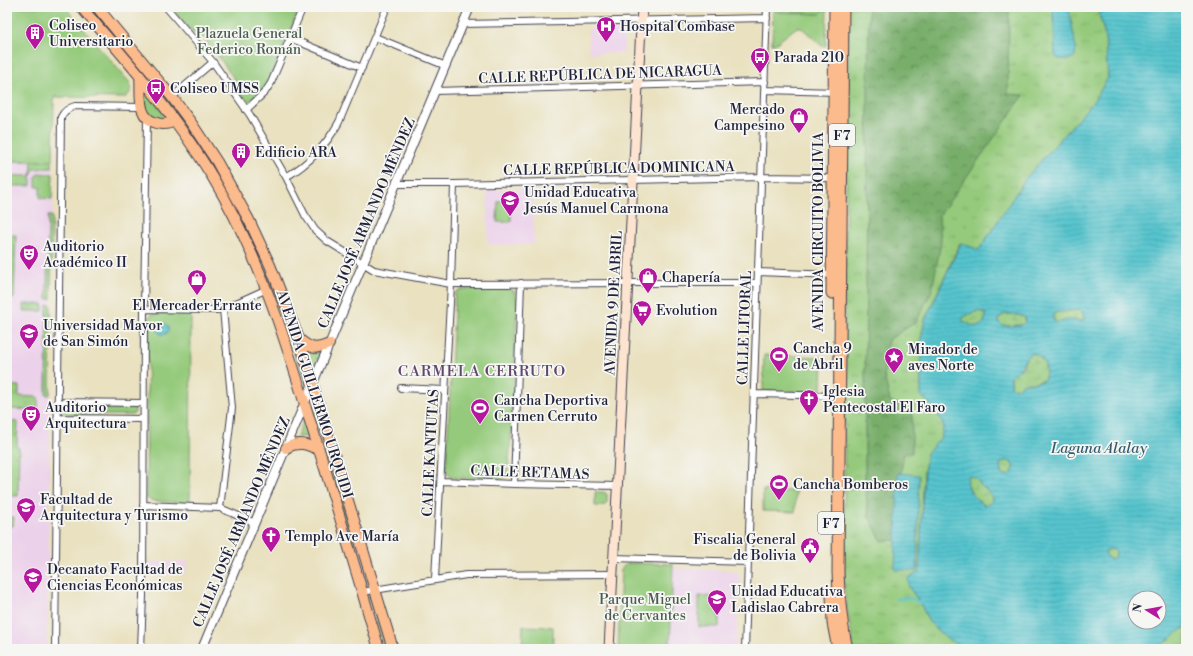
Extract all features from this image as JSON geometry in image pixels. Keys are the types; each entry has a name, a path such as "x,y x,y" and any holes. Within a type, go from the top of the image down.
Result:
{"highway":[{"name":"AVENIDA CIRCUITO BOLIVIA","path":"835,7 838,92"},
{"name":"AVENIDA CIRCUITO BOLIVIA","path":"842,7 838,92 835,396 840,606 847,649"},
{"name":"AVENIDA CIRCUITO BOLIVIA","path":"835,396 831,491 832,602 833,623 838,649"}],"main road":[{"name":"AVENIDA GUILLERMO URQUIDI","path":"81,7 162,102 213,178 251,253 267,290 294,367 379,649"},
{"name":"AVENIDA GUILLERMO URQUIDI","path":"97,7 172,97 218,162 249,220 270,265 299,339 393,649"},
{"name":"AVENIDA 9 DE ABRIL","path":"609,649 642,7"},
{"path":"140,76 141,107 143,113 154,123 168,124 175,121"},
{"path":"299,339 307,346 313,348 319,348 329,344"},
{"path":"286,448 293,444 301,443 307,444 319,450"}],"street":[{"path":"246,110 265,92 271,83 303,7"},
{"path":"286,177 299,170 316,155 331,138 387,7"},
{"name":"CALLE JOSÉ ARMANDO MÉNDEZ","path":"202,649 470,7"},
{"name":"CALLE LITORAL","path":"744,649 768,7"},
{"path":"168,8 213,62 246,110 286,177 305,215 315,230 327,241 363,265 374,270 451,284 627,282 757,283"},
{"path":"463,24 767,18"},
{"path":"290,38 362,68"},
{"path":"375,38 446,66"},
{"path":"172,97 213,62"},
{"name":"CALLE REPÚBLICA DE NICARAGUA","path":"435,91 765,82"},
{"path":"764,90 838,92"},
{"path":"55,649 61,117 63,112 68,108 75,106 141,107"},
{"path":"141,649 143,596 143,403 147,118"},
{"name":"CALLE REPÚBLICA DOMINICANA","path":"396,184 761,177 837,178"},
{"name":"CALLE KANTUTAS","path":"435,579 451,284 454,184"},
{"path":"758,272 836,275"},
{"path":"514,484 521,283"},
{"path":"144,309 223,309 267,290"},
{"path":"220,508 232,408 223,309"},
{"path":"401,388 445,390"},
{"path":"754,394 835,396"},
{"path":"57,402 143,403"},
{"path":"57,418 143,419"},
{"name":"CALLE RETAMAS","path":"441,481 618,486"},
{"path":"143,505 220,508 255,523"},
{"path":"614,558 748,562"},
{"path":"362,592 466,575 614,574"}],"shaded area":[{"name":"Universidad Mayor de San Simón","path":"7,7 65,7 130,83 132,88 127,96 119,98 54,97 47,649 7,649"},
{"name":"Hospital Combase","path":"588,29 620,29 624,36 624,53 589,53"},
{"name":"Unidad Educativa Jesús Manuel Carmona","path":"533,189 534,244 488,245 487,190"},
{"path":"188,561 185,574 150,575 150,562"},
{"path":"673,568 735,571 738,573 740,577 736,649 670,649"}],"green space":[{"path":"7,7 65,7 130,83 130,92 124,98 54,97 53,161 7,161"},
{"path":"87,7 91,7 161,89 182,117 221,180 255,245 283,313 307,383 305,386 281,312 261,263 234,210"},
{"name":"Plazuela General Federico Román","path":"177,7 300,7 270,77 261,91 250,101 243,99 240,96 236,90 237,83 218,56 199,33 191,31 176,13"},
{"path":"773,7 827,7 820,14 777,12"},
{"path":"827,7 826,46 822,46 801,27 797,27 775,44 772,44 773,8 777,12 820,14"},
{"path":"848,7 1097,7 1105,35 1108,78 1093,102 1026,178 979,250 960,243 925,320 921,339 921,395 936,411 944,426 941,438 927,453 924,473 919,572 909,587 920,603 929,622 947,639 968,649 854,649 844,588 845,236 848,108"},
{"path":"869,7 1009,7 1008,94 1024,95 939,216 941,242 932,290 916,322 888,340 884,374 890,401 912,410 912,453 904,453 901,470 897,540 882,541 869,517 865,486"},
{"path":"146,93 167,119 163,121 147,113 144,94"},
{"path":"53,151 52,168 34,169 31,176 32,161 7,161"},
{"path":"39,173 53,174 52,199 40,198 40,187 36,187 36,177"},
{"path":"7,175 31,176 31,186 7,186"},
{"path":"498,201 511,201 511,222 497,222"},
{"path":"48,216 52,216 51,299 47,299"},
{"path":"7,235 16,235 14,298 7,298"},
{"path":"508,288 514,291 517,299 512,425 508,474 506,477 501,479 454,478 449,476 446,471 455,294 457,291 463,289"},
{"path":"24,304 43,304 43,311 24,311"},
{"path":"47,305 51,305 50,395 46,395"},
{"path":"1080,310 1083,312 1083,321 1072,320 1057,323 1053,320 1053,315 1057,312"},
{"path":"977,311 986,314 981,325 973,326 961,320 965,316"},
{"path":"156,312 191,313 190,503 152,501 146,496 148,322 150,316"},
{"path":"1009,314 1025,317 1025,322 1022,325 1003,326 999,322 999,319 1002,315"},
{"path":"307,351 313,353 321,352 313,371"},
{"path":"1032,353 1040,357 1046,367 1044,380 1014,389 1011,386 1011,375 1022,368 1027,356"},
{"path":"764,355 823,357 822,392 763,391"},
{"path":"7,385 19,386 19,396 38,397 38,410 7,409"},
{"path":"313,403 367,583 364,584 310,404"},
{"path":"66,406 132,406 135,408 135,411 134,414 131,415 69,415 64,413"},
{"path":"305,417 311,440 307,437 297,437"},
{"path":"7,421 18,422 18,496 7,496"},
{"path":"1007,460 1012,463 1014,468 1010,475 1002,475 1000,467 1001,463"},
{"path":"968,476 972,476 979,481 980,485 990,494 992,502 984,505 977,499 969,488 967,480"},
{"name":"Cancha Bomberos","path":"763,490 796,491 795,512 763,511"},
{"path":"595,492 604,492 607,494 607,503 604,506 595,506"},
{"path":"7,517 14,517 13,526 7,526"},
{"path":"1109,549 1113,549 1115,550 1115,558 1109,559 1106,556 1106,552"},
{"name":"Parque Miguel de Cervantes","path":"627,563 673,564 670,649 618,649 621,569"},
{"path":"371,595 387,649 384,649 368,596"},
{"path":"699,596 720,597 719,627 699,627"},
{"path":"523,626 553,627 553,647 522,646"},
{"path":"1186,627 1186,649 1157,649 1182,629"}],"water":[{"path":"1053,7 1069,7 1076,49 1075,56 1069,60 1059,59 1055,56"},
{"name":"Laguna Alalay","path":"1097,7 1186,7 1186,627 1157,649 968,649 947,639 929,622 920,603 909,587 908,578 919,572 924,473 927,453 941,438 944,426 936,411 921,395 921,339 925,320 961,243 979,250 1026,178 1093,102 1108,78 1105,35","holes":["1080,310 1083,312 1084,318 1083,321 1066,320 1057,323 1053,320 1053,315 1057,312","977,311 986,314 983,323 977,326 962,320 965,316","1002,315 1019,315 1025,317 1025,322 1022,325 1003,326 999,322","1032,353 1040,357 1042,360 1046,367 1044,380 1035,383 1026,383 1014,389 1011,386 1011,375 1021,367 1028,355","1007,460 1012,463 1014,468 1010,475 1002,475 1000,467 1001,463","968,476 975,478 992,497 992,502 984,505 980,502 971,492 967,480","1111,549 1116,551 1114,558 1107,558 1105,553 1107,550"]},
{"path":"161,324 165,324 167,325 167,333 161,334 158,331 158,327"},
{"path":"898,473 919,475 917,571 895,570"}],"waterway":[{"path":"896,599 910,598 920,603 922,602"}],"place":[{"name":"Hospital Combase","path":"606,43"},
{"name":"Coliseo Universitario","path":"35,50"},
{"name":"Parada 210","path":"760,74"},
{"name":"Coliseo UMSS","path":"156,105"},
{"name":"Mercado Campesino","path":"799,134"},
{"name":"Edificio ARA","path":"241,169"},
{"name":"Unidad Educativa Jesús Manuel Carmona","path":"510,217"},
{"name":"Auditorio Académico II","path":"29,271"},
{"name":"Chapería","path":"648,294"},
{"name":"El Mercader Errante","path":"197,296"},
{"name":"Evolution","path":"642,327"},
{"name":"Universidad Mayor de San Simón","path":"29,350"},
{"name":"Cancha 9 de Abril","path":"779,373"},
{"name":"Mirador de aves Norte","path":"894,374"},
{"name":"Iglesia Pentecostal El Faro","path":"809,416"},
{"name":"Cancha Deportiva Carmen Cerruto","path":"480,425"},
{"name":"Auditorio Arquitectura","path":"31,432"},
{"name":"Cancha Bomberos","path":"779,501"},
{"name":"Facultad de Arquitectura y Turismo","path":"26,524"},
{"name":"Templo Ave María","path":"271,553"},
{"name":"Fiscalia General de Bolivia","path":"810,564"},
{"name":"Decanato Facultad de Ciencias Económicas","path":"33,594"},
{"name":"Unidad Educativa Ladislao Cabrera","path":"717,616"}],"district":[{"name":"CARMELA CERRUTO","path":"482,371"}]}
